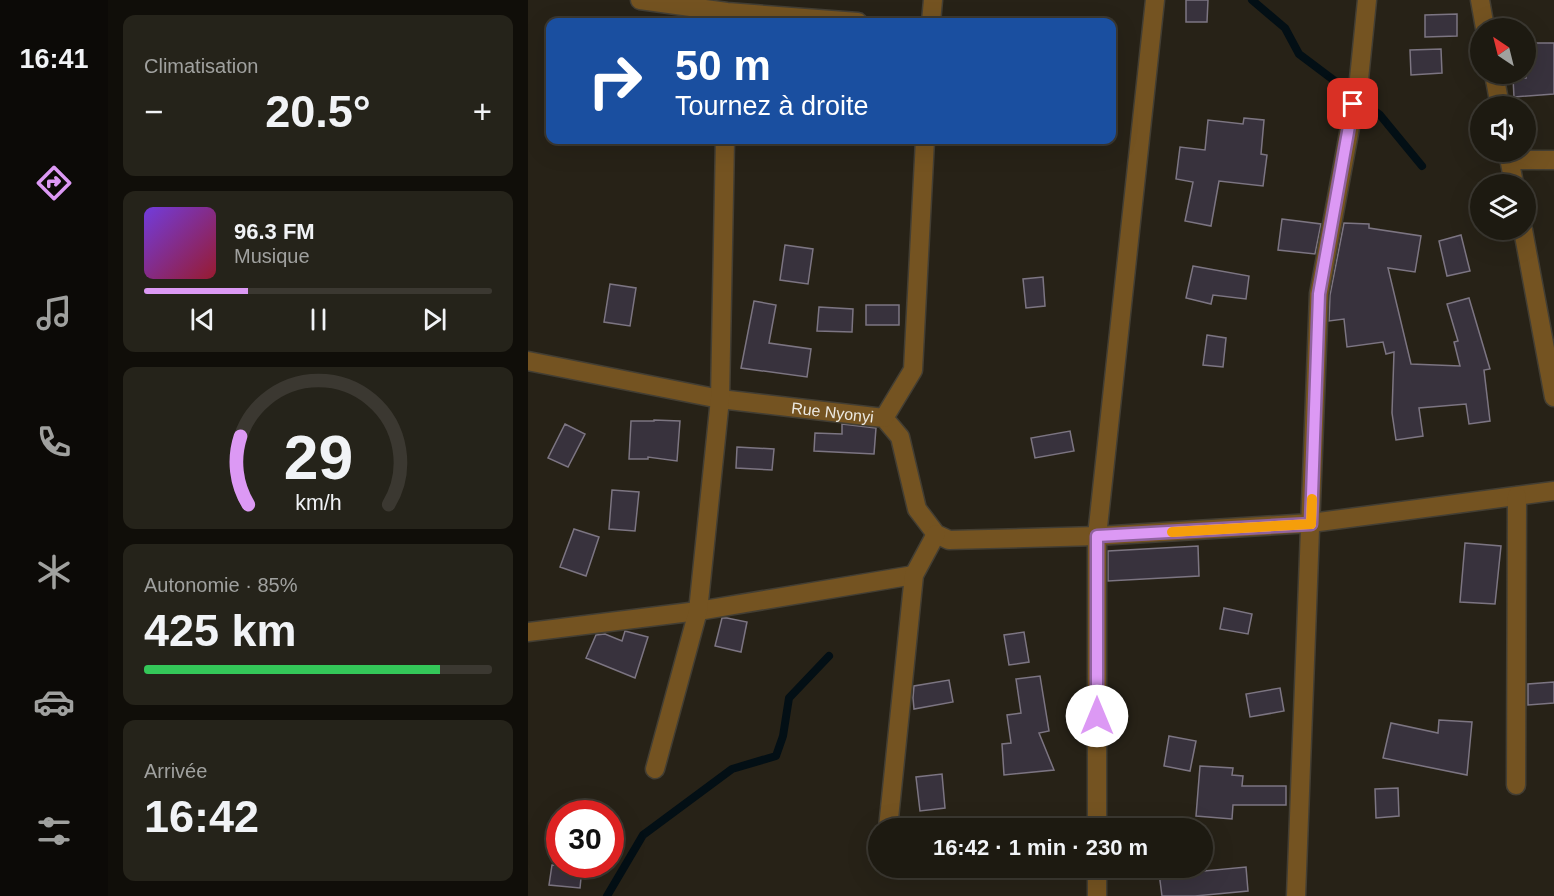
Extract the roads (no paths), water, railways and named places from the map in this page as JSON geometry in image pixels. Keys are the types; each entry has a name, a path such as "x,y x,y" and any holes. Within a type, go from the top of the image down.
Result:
{"street":[{"path":"640,0 727,12 806,18"},
{"path":"931,18 933,0"},
{"path":"1097,818 1097,536 1155,0"},
{"path":"1296,896 1319,294 1359,79 1367,0"},
{"path":"1480,0 1483,18"},
{"path":"655,769 698,610 720,399 724,144"},
{"path":"884,418 913,370 925,144"},
{"path":"1536,158 1554,160"},
{"path":"1525,240 1551,369 1554,397"},
{"name":"Rue Nyonyi","path":"528,361 720,399 884,418 900,437 916,508 936,534"},
{"path":"889,818 914,575 936,534 949,540 1097,536 1311,524 1554,491"},
{"path":"1516,784 1517,496"},
{"path":"528,632 698,610 914,575"},
{"path":"1097,878 1097,896"}],"waterway":[{"path":"1252,0 1285,28 1299,54 1380,115 1422,166"},
{"path":"607,896 643,835 732,769 776,756 783,736 789,698 829,656"}]}
